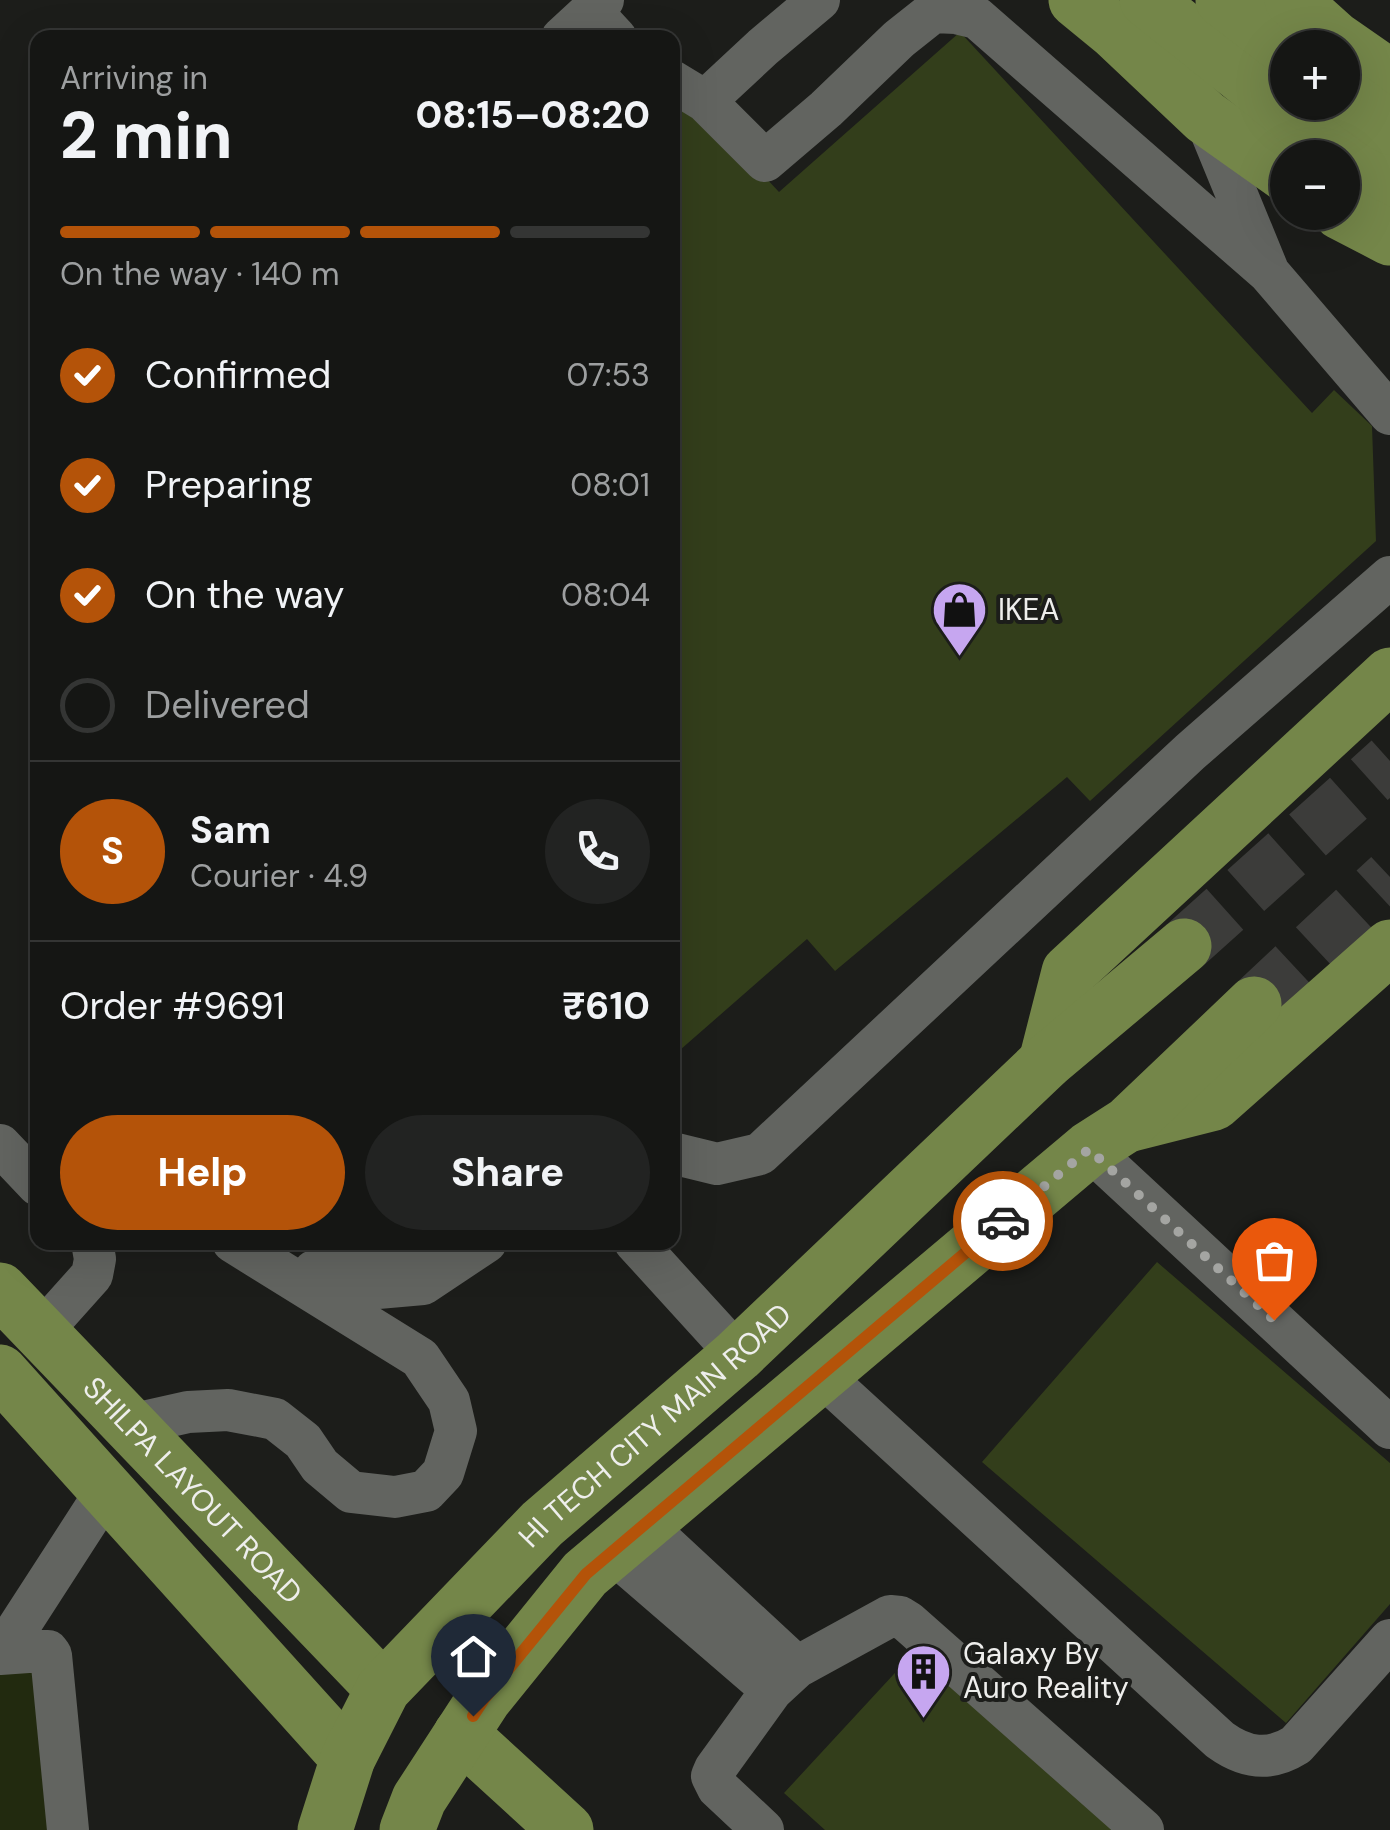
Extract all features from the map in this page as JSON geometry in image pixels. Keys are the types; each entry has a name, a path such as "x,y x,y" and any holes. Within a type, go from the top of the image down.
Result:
{"main road":[{"path":"1076,0 1206,117 1270,163"},
{"path":"1147,0 1319,137 1390,183"},
{"path":"1223,0 1270,36"},
{"path":"1292,0 1334,38 1390,77"},
{"path":"1360,107 1390,127"},
{"path":"1360,222 1390,238"},
{"path":"1046,1062 1069,972 1390,675"},
{"name":"HI TECH CITY MAIN ROAD","path":"325,1830 348,1758 383,1689 542,1524 738,1355 1046,1062 1184,946"},
{"path":"1108,1137 1214,1103 1390,947"},
{"path":"427,1820 461,1734 484,1699 586,1574 1108,1137 1254,1004"},
{"name":"SHILPA LAYOUT ROAD","path":"0,1290 383,1689"},
{"name":"SHILPA LAYOUT ROAD","path":"0,1372 348,1758"},
{"path":"191,1583 232,1533"},
{"path":"461,1734 566,1830"}],"lane":[{"path":"819,0 763,47 689,91 765,161 933,12 956,12 977,18 1268,273 1390,414"},
{"path":"1206,117 1268,273"},
{"path":"680,1155 717,1164 760,1154 1190,752 1390,577"},
{"path":"1108,1137 1390,1428"},
{"path":"0,1145 30,1177"},
{"path":"40,1332 92,1275 93,1250"},
{"path":"130,1425 188,1412 228,1410 275,1419 303,1441 320,1466 350,1492 395,1497 426,1491 443,1472 456,1432 449,1400 420,1358 246,1250"},
{"path":"276,1250 356,1290 423,1284 474,1250"},
{"path":"349,1250 384,1265 404,1266 439,1250"},
{"path":"642,1250 738,1355"},
{"path":"822,1375 1237,1753 1282,1754 1296,1745 1390,1640"},
{"path":"1,1654 107,1490"},
{"path":"628,1538 784,1678"},
{"path":"763,1830 718,1788 712,1776 784,1678 890,1616 908,1622 1144,1830"},
{"path":"1,1654 48,1652 53,1661 68,1830"}],"green space":[{"path":"0,1631 45,1646 74,1830 0,1830"}],"building":[{"name":"IKEA","path":"960,32 1312,413 1334,390 1372,426 1376,541 1090,801 1067,777 835,971 807,939 680,1050 680,110 688,103 724,133 779,192"},
{"path":"1157,1262 1390,1463 1390,1604 1286,1723 982,1462"},
{"name":"Galaxy By Auro Reality","path":"918,1648 1118,1830 825,1830 784,1793"}],"tunnel":[{"path":"1184,946 1390,761"},
{"path":"1254,1004 1390,877"}],"way so far":[{"path":"1003,1221 1089,1149 1274,1320"}],"place":[{"name":"IKEA","path":"959,659"},
{"name":"Galaxy By Auro Reality","path":"924,1720"}],"route":[{"path":"473,1716 586,1574 1003,1221"}]}
